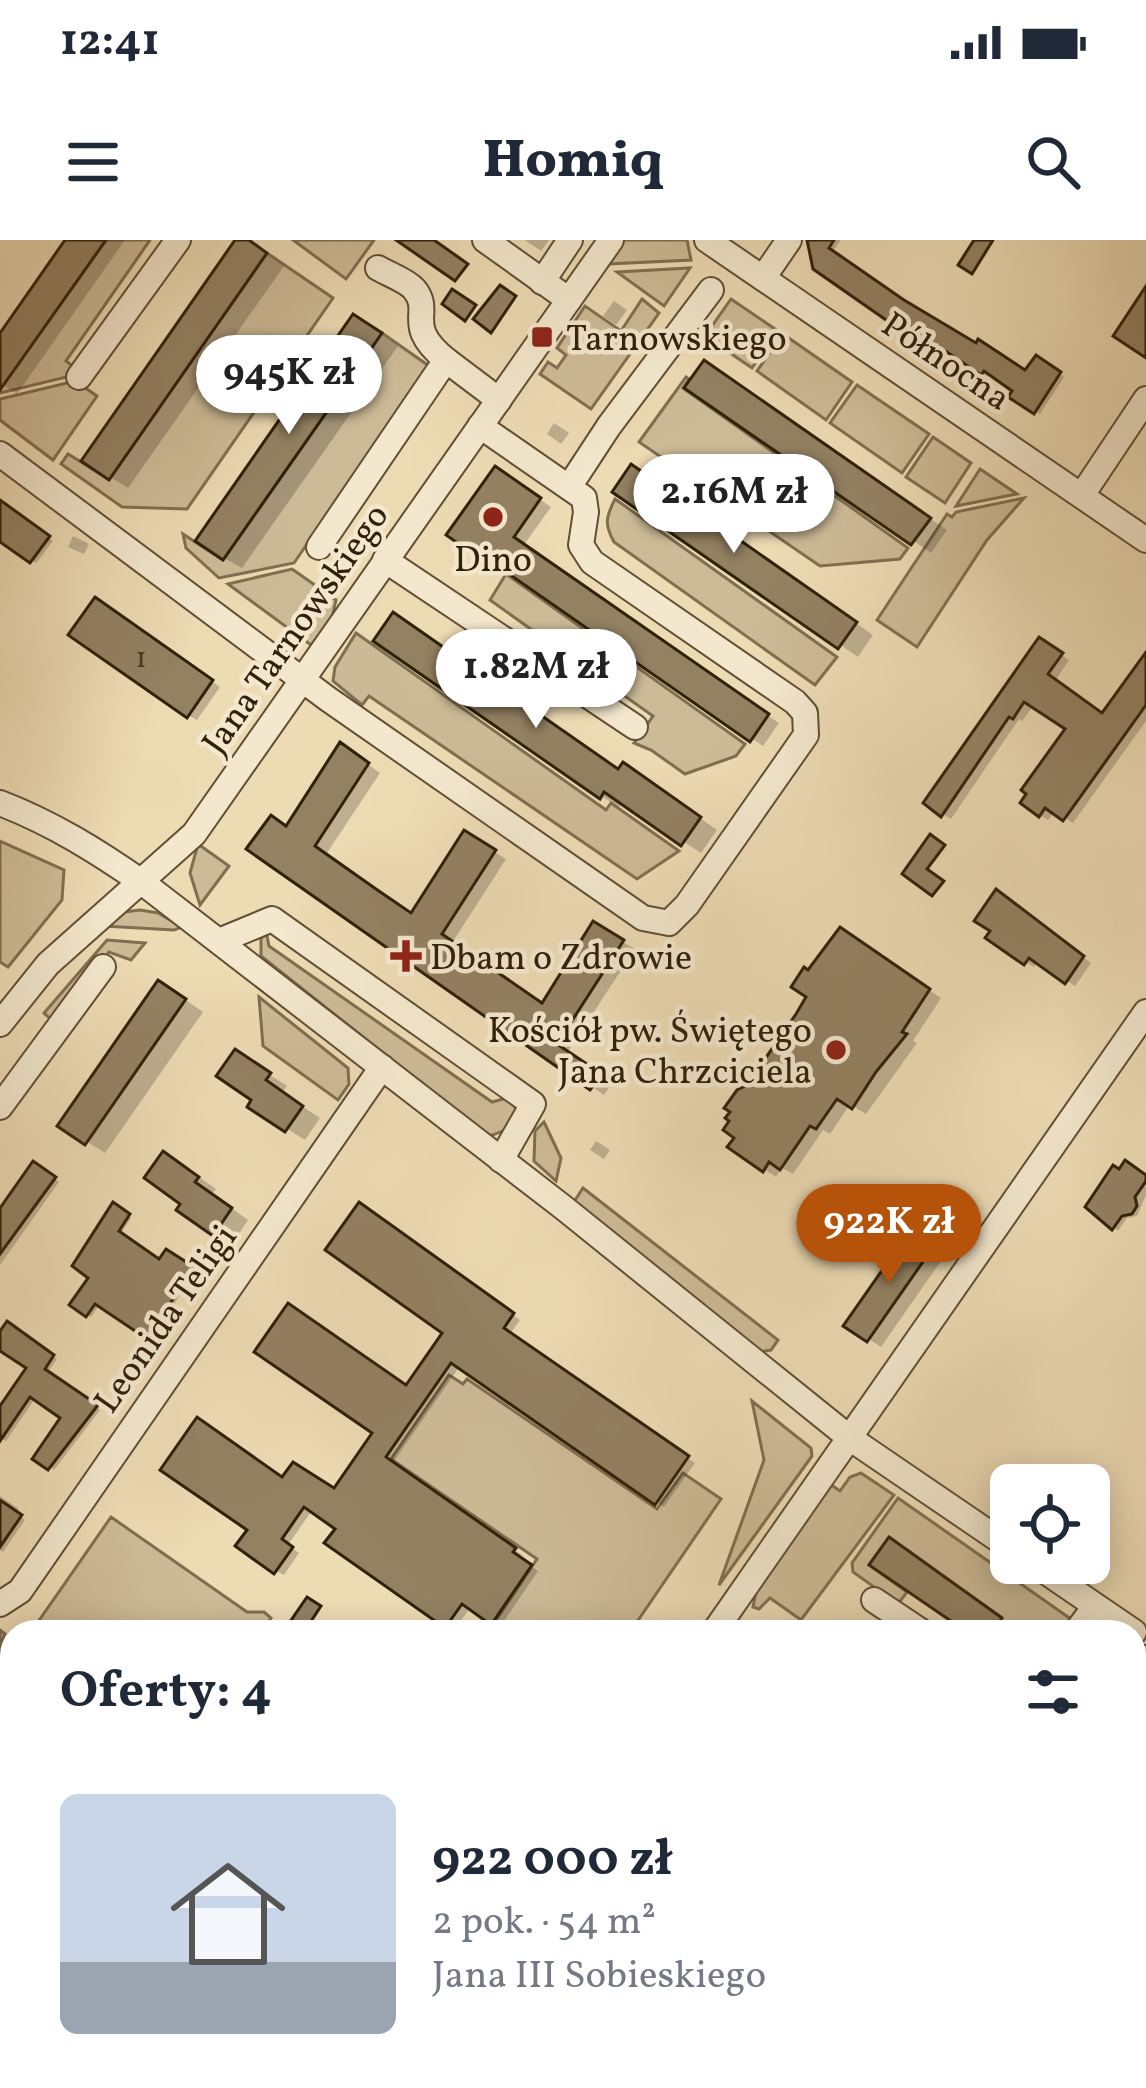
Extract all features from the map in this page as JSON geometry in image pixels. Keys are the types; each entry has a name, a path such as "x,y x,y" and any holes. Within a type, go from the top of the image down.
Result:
{"street":[{"path":"79,377 178,240"},
{"path":"484,240 569,301"},
{"path":"542,282 570,240"},
{"name":"Jana Tarnowskiego","path":"4,1010 48,964 194,834 611,240"},
{"name":"Północna","path":"706,240 1146,540"},
{"path":"763,278 789,240"},
{"path":"378,268 414,289 422,308 417,323 424,342 499,400"},
{"path":"569,487 711,290"},
{"path":"319,547 446,360"},
{"path":"1082,495 1146,399"},
{"path":"0,454 303,679 643,918 669,923 687,905 806,735 805,713 592,562 581,545 584,498 480,426"},
{"path":"385,560 635,727"},
{"path":"0,802 88,845 143,883 382,1066 851,1439 990,1534"},
{"path":"218,941 272,919 533,1104 501,1160"},
{"path":"0,1107 103,967"},
{"path":"723,1620 1146,1012"},
{"name":"Leonida Teligi","path":"0,1604 20,1591 382,1066"},
{"path":"1063,1584 1116,1620"},
{"path":"874,1600 904,1620"},
{"path":"1085,1620 1095,1606"},
{"path":"1146,2073 1146,2084"}],"shaded area":[{"path":"106,240 150,240 66,361 79,371 0,393 0,387"},
{"path":"293,240 374,240 346,279"},
{"path":"623,240 687,240 691,260 606,264"},
{"path":"267,253 333,298 187,509 122,507 61,464 68,454 109,479"},
{"path":"690,268 664,306 617,272"},
{"path":"642,299 659,313 591,409 540,374 548,362 557,368 566,355 557,348 585,306 621,331"},
{"path":"731,299 778,331 752,368 705,336"},
{"path":"382,333 429,366 294,563 219,578 186,548 183,534 223,560"},
{"path":"783,334 852,382 826,420 757,371"},
{"path":"686,377 683,388 908,548 900,559 820,566 639,442"},
{"path":"75,381 97,396 53,460 0,420 0,399"},
{"path":"857,385 929,434 902,473 830,423"},
{"path":"933,437 971,463 945,503 906,477"},
{"path":"980,469 1017,494 956,506"},
{"path":"1024,498 987,540 917,647 877,620 947,514 952,517 956,512"},
{"path":"615,499 837,657 815,685 614,542 607,521"},
{"path":"292,569 336,600 331,622 311,645 228,584"},
{"path":"506,574 745,744 736,756 685,774 634,743 653,716 490,600"},
{"path":"356,633 606,810 611,803 679,851 637,879 369,696 362,705 333,681 335,667"},
{"path":"0,841 64,870 62,900 8,967 0,962"},
{"path":"198,844 229,866 200,905 190,873"},
{"path":"124,912 158,913 182,927 103,926"},
{"path":"266,931 269,946 492,1102 510,1097 516,1112 513,1123 488,1136 261,956"},
{"path":"107,940 145,943 131,960 109,952 55,1023 44,1013"},
{"path":"259,997 348,1068 349,1084 338,1100 263,1046"},
{"path":"544,1122 561,1158 556,1181 534,1161 535,1131"},
{"path":"583,1188 778,1340 771,1350 759,1352 572,1205"},
{"path":"449,1375 463,1384 467,1379 657,1509 683,1473 721,1499 638,1620 496,1620 537,1559 391,1459"},
{"path":"752,1401 811,1448 812,1456 719,1585 764,1460"},
{"path":"861,1473 894,1495 801,1620 770,1598 759,1609 753,1607 757,1587 830,1484 840,1491 850,1477"},
{"path":"898,1498 990,1562 990,1584 1021,1584 1071,1619 999,1620 889,1537 869,1565 907,1592 898,1604 853,1572 852,1563"},
{"path":"111,1517 247,1612 264,1612 271,1618 270,1620 39,1620"}],"building":[{"path":"65,240 106,240 0,390 0,333"},
{"path":"235,240 249,240 267,253 109,480 81,461"},
{"path":"396,240 434,240 468,264 455,281"},
{"path":"807,240 834,240 829,248 904,300 1025,370 1036,355 1061,372 1034,414 1008,397 1012,391 984,371 981,375 944,350 939,357 813,269"},
{"path":"974,240 993,240 972,274 958,265"},
{"path":"500,285 516,296 491,333 473,319"},
{"path":"1146,286 1146,358 1113,336"},
{"path":"452,289 476,305 465,321 442,304"},
{"path":"353,314 382,333 223,560 195,541"},
{"path":"704,360 931,518 911,545 684,388"},
{"path":"631,464 857,622 838,649 612,492"},
{"path":"495,466 541,498 514,537 769,714 750,742 446,535"},
{"path":"0,500 50,536 30,563 0,542"},
{"path":"95,597 213,680 187,718 68,635"},
{"path":"393,612 618,769 623,762 701,817 681,846 604,792 600,799 373,641"},
{"path":"1039,637 1063,653 1048,674 1102,713 1146,652 1146,705 1063,821 1045,808 1039,817 1020,803 1026,794 1021,790 1065,729 1024,702 941,817 923,803"},
{"path":"340,742 369,763 315,846 376,889 411,913 464,830 496,850 442,934 542,1003 593,921 624,940 557,1044 602,1074 590,1090 246,849 271,815 286,826"},
{"path":"930,834 945,845 927,869 944,881 932,896 902,874"},
{"path":"996,889 1084,956 1065,984 1029,958 1024,965 985,938 990,931 974,921"},
{"name":"Kościół pw. Świętego Jana Chrzciciela","path":"840,927 930,989 902,1032 907,1034 852,1109 837,1099 816,1129 810,1126 780,1170 769,1162 763,1172 727,1147 734,1138 723,1130 730,1112 724,1108 747,1085 796,1014 806,997 791,987"},
{"path":"158,980 186,999 85,1145 57,1126"},
{"path":"235,1049 271,1073 266,1080 303,1106 285,1132 247,1107 251,1100 216,1076"},
{"path":"163,1151 232,1208 213,1236 176,1210 180,1204 144,1178"},
{"path":"1125,1160 1146,1175 1146,1181 1135,1197 1132,1214 1122,1216 1112,1230 1085,1207 1113,1165 1119,1169"},
{"path":"33,1161 56,1177 0,1254 0,1208"},
{"path":"113,1202 130,1214 119,1231 159,1259 166,1249 194,1267 147,1339 95,1304 86,1317 69,1305 88,1278 72,1266"},
{"path":"359,1202 514,1313 504,1328 689,1456 655,1505 451,1363 386,1457 516,1548 513,1552 532,1565 494,1620 484,1620 462,1604 451,1620 434,1620 324,1543 335,1529 304,1507 282,1539 293,1547 274,1574 235,1546 247,1530 160,1470 197,1417 282,1477 293,1462 334,1488 372,1433 254,1352 288,1303 406,1385 442,1333 325,1250"},
{"path":"911,1229 934,1246 867,1342 843,1326"},
{"path":"7,1321 54,1355 45,1369 98,1405 48,1470 32,1459 60,1418 30,1397 0,1441 0,1406 26,1368 0,1351 0,1331"},
{"path":"0,1500 22,1515 0,1547"},
{"path":"889,1537 1002,1618 949,1620 869,1565"},
{"path":"307,1597 321,1606 312,1620 291,1620"}],"place":[{"name":"Tarnowskiego","path":"542,337"},
{"name":"Dino","path":"493,517"},
{"name":"Dbam o Zdrowie","path":"406,956"},
{"name":"Kościół pw. Świętego Jana Chrzciciela","path":"836,1050"}]}
